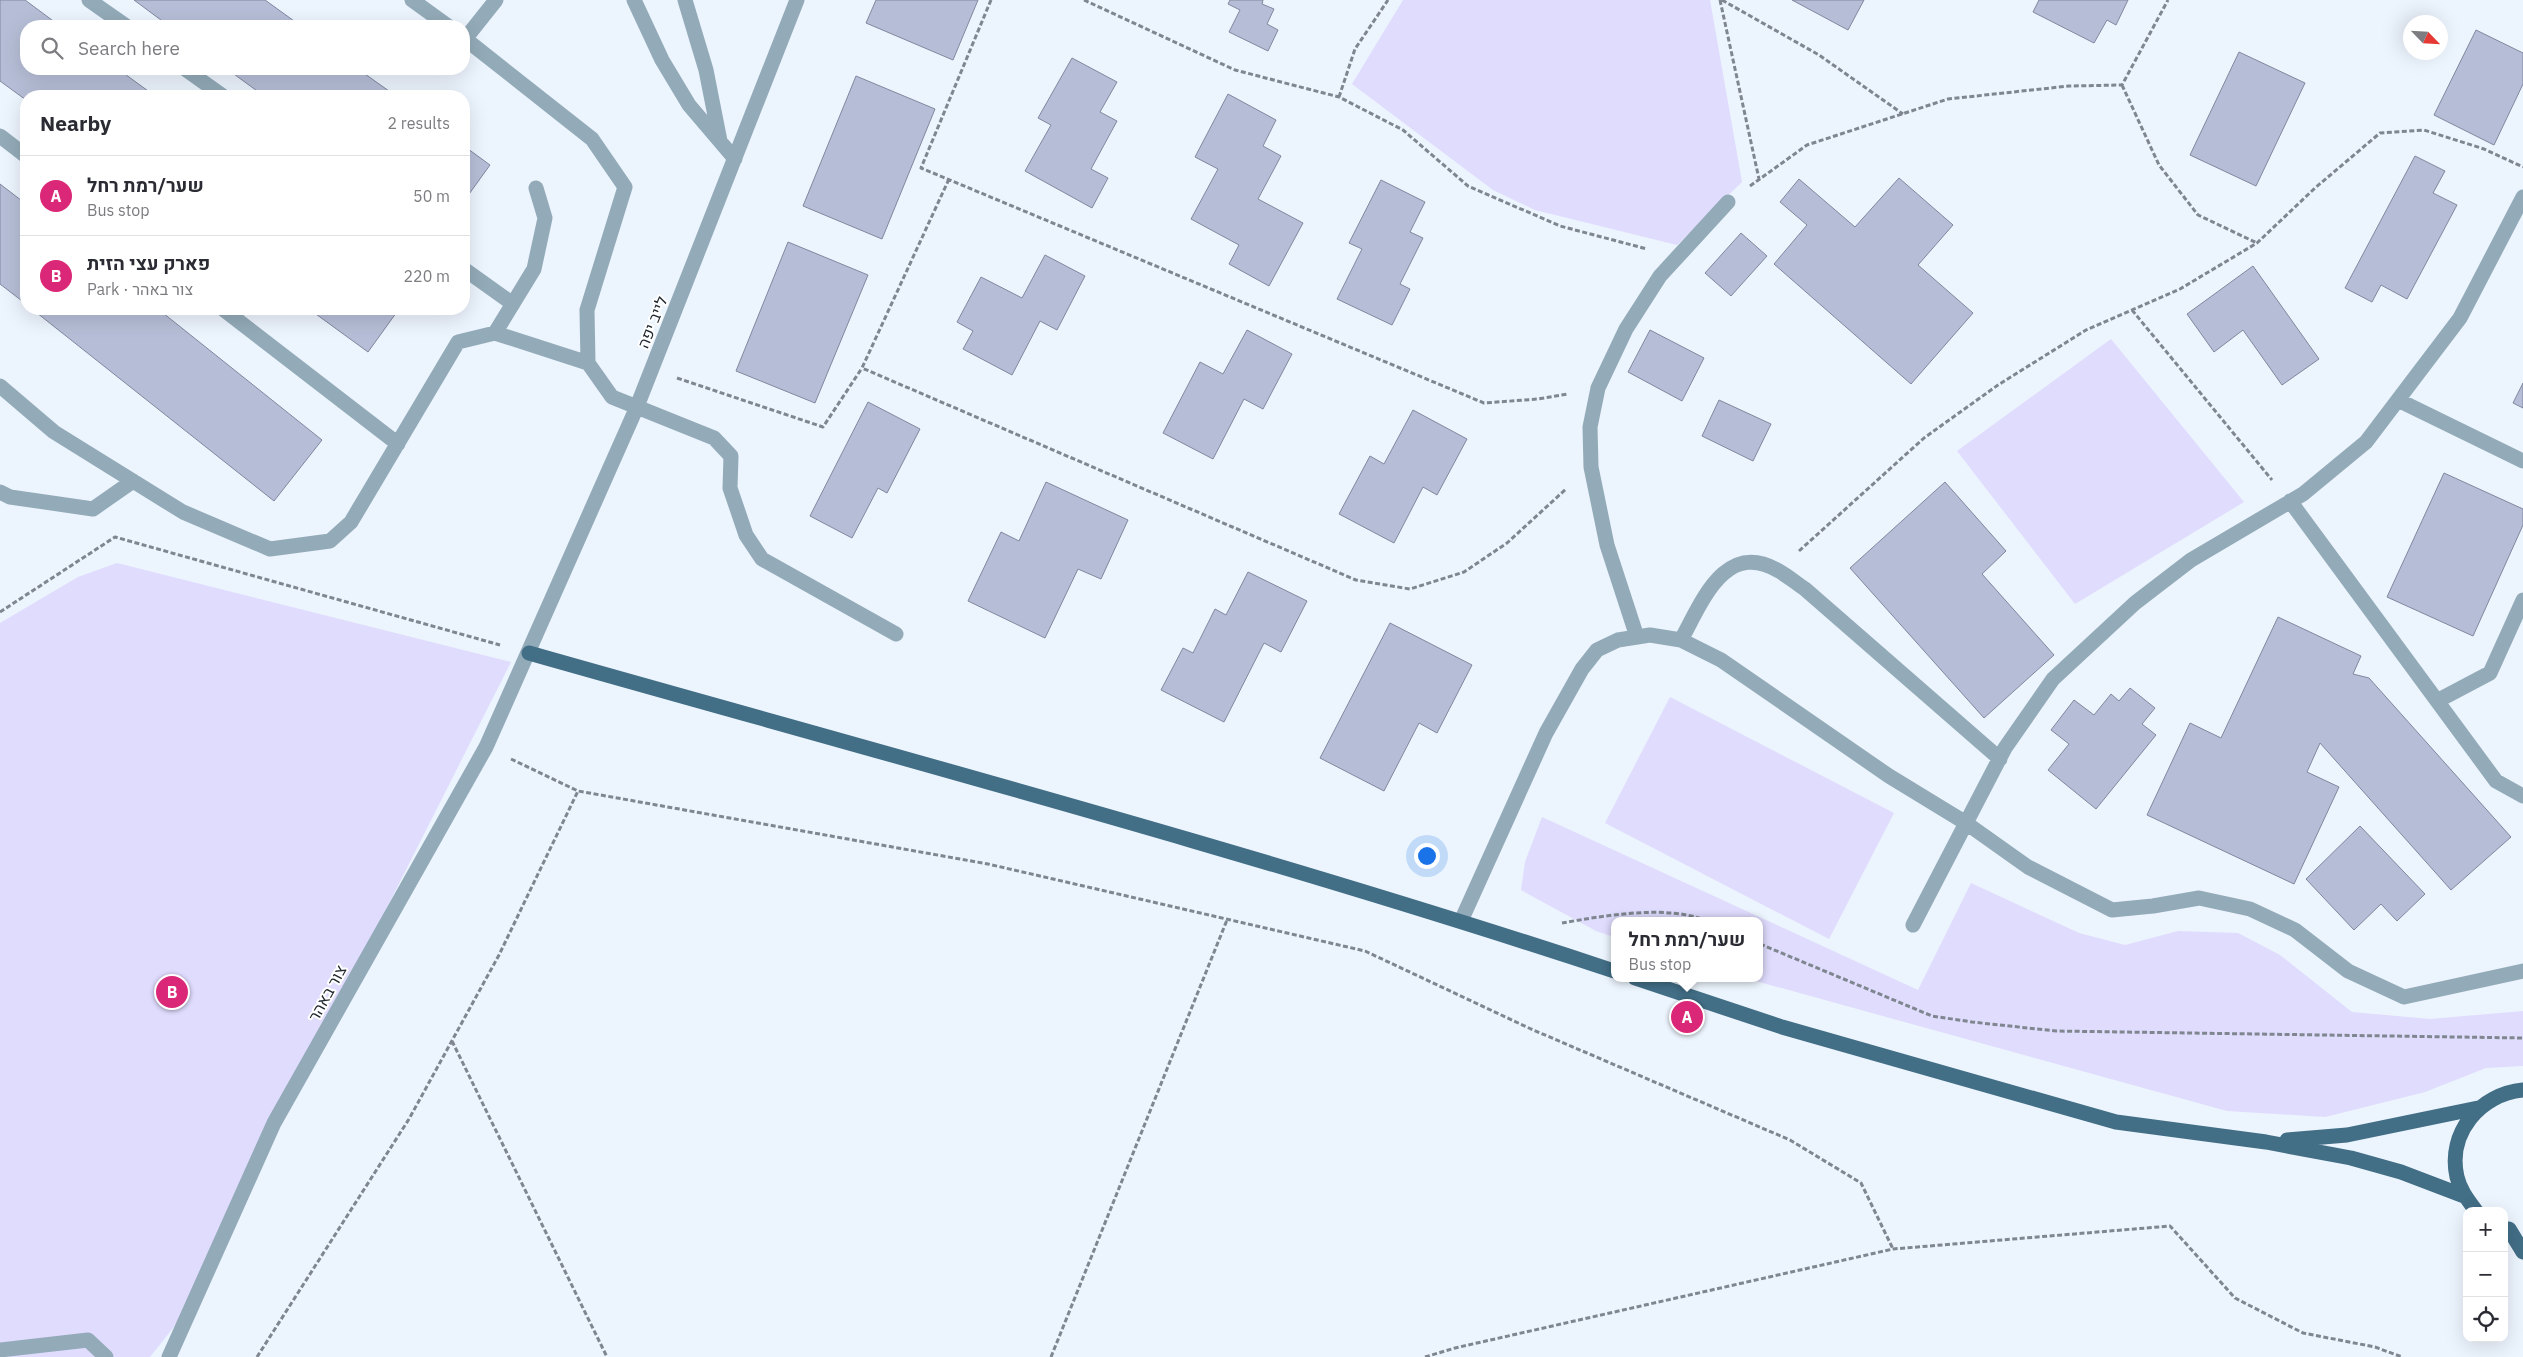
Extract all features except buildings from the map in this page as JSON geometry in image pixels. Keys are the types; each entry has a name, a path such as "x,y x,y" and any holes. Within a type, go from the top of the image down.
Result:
{"main road":[{"path":"529,653 1028,794 1461,921 1611,971"},
{"path":"1647,982 1782,1027 2116,1122 2266,1142 2351,1158 2401,1172 2464,1196"},
{"path":"2473,1207 2464,1196 2457,1178 2455,1159 2458,1140 2466,1123 2478,1108 2498,1095 2523,1090"},
{"path":"2266,1142 2347,1136 2478,1108"},
{"path":"2512,1229 2523,1252"}],"street":[{"path":"89,0 117,20"},
{"path":"412,0 440,20"},
{"path":"470,33 496,0"},
{"path":"634,0 666,68 689,105 735,160"},
{"path":"685,0 706,70 720,142"},
{"name":"לייב יפה","path":"529,653 636,409 797,0"},
{"path":"470,43 592,139 625,187 587,310 588,363 612,397 636,409 714,438 731,456 730,488 746,535 762,559 896,634"},
{"path":"193,75 215,90"},
{"path":"0,136 20,151"},
{"path":"495,333 534,269 545,218 536,188"},
{"path":"1913,925 2004,748 2053,679 2135,603 2191,560 2303,494 2366,442 2460,318 2523,197"},
{"path":"1637,637 1607,545 1591,467 1590,427 1598,388 1626,329 1660,276 1728,202"},
{"path":"470,273 513,304"},
{"path":"231,315 398,444"},
{"path":"0,386 54,432 183,512 270,549 330,541 351,522 458,342 495,333 588,363"},
{"path":"2398,400 2523,461"},
{"path":"0,492 10,497 93,509 133,481"},
{"path":"2290,501 2496,781 2523,796"},
{"path":"1680,640 1714,583 1735,564 1754,562 1778,570 1805,589 2000,759"},
{"path":"2437,701 2490,673 2523,600"},
{"path":"1461,921 1546,733 1582,669 1597,650 1618,640 1650,635 1680,640 1721,660 1889,776 1966,823 2028,868 2112,910 2153,906 2200,898 2250,909 2296,930 2348,971 2404,997 2523,971"},
{"name":"צור באהר","path":"169,1357 274,1123 486,748 529,653"},
{"path":"0,1350 88,1340 106,1357"}],"path":[{"path":"991,0 921,168 1484,404 1538,399 1598,388"},
{"path":"1084,0 1235,70 1339,97 1402,130 1468,186 1560,226 1678,257"},
{"path":"1339,97 1355,49 1388,0"},
{"path":"1721,0 1819,55 1903,114"},
{"path":"1721,0 1759,179"},
{"path":"2122,85 2168,0"},
{"path":"1728,202 1807,145 1948,99 2069,86 2122,85"},
{"path":"2122,85 2159,165 2198,215 2257,243"},
{"path":"1778,570 1853,500 1924,438 1998,385 2086,330 2180,289 2257,243 2315,188 2380,133 2424,130 2484,148 2523,167"},
{"path":"652,370 823,427 862,368 949,179"},
{"path":"2132,310 2290,501"},
{"path":"862,368 1356,580 1410,589 1464,572 1500,548 1591,467"},
{"path":"0,612 115,537 529,653"},
{"path":"486,748 578,791 988,864 1365,951 1531,1029 1790,1140 1861,1183 1892,1249"},
{"path":"257,1357 409,1119 499,955 578,791"},
{"path":"1556,924 1603,915 1661,912 1687,917"},
{"path":"1051,1357 1227,920"},
{"path":"1763,945 1932,1016 1972,1022 2056,1031 2523,1038"},
{"path":"452,1041 607,1357"},
{"path":"1425,1357 1464,1346 1892,1249 2170,1226 2234,1298 2303,1333 2375,1347 2402,1357"}],"shaded area":[{"path":"1403,0 1710,0 1742,182 1677,245 1535,210 1493,190 1352,84"},
{"path":"2111,339 2244,502 2075,604 1957,451"},
{"path":"117,563 511,662 177,1323 150,1357 0,1357 0,623 78,577"},
{"path":"1670,697 1894,813 1829,939 1605,823"},
{"path":"1542,817 1759,917 1611,917 1611,936 1596,931 1521,890 1525,862"},
{"path":"1971,883 2079,933 2125,945 2178,931 2238,933 2280,955 2352,1012 2430,1019 2523,1011 2523,1066 2486,1068 2425,1092 2325,1117 2227,1111 1759,982 1763,982 1763,919 1918,990"}],"place":[{"name":"פארק עצי הזית","path":"172,992"},
{"name":"שער/רמת רחל","path":"1687,1017"}]}
